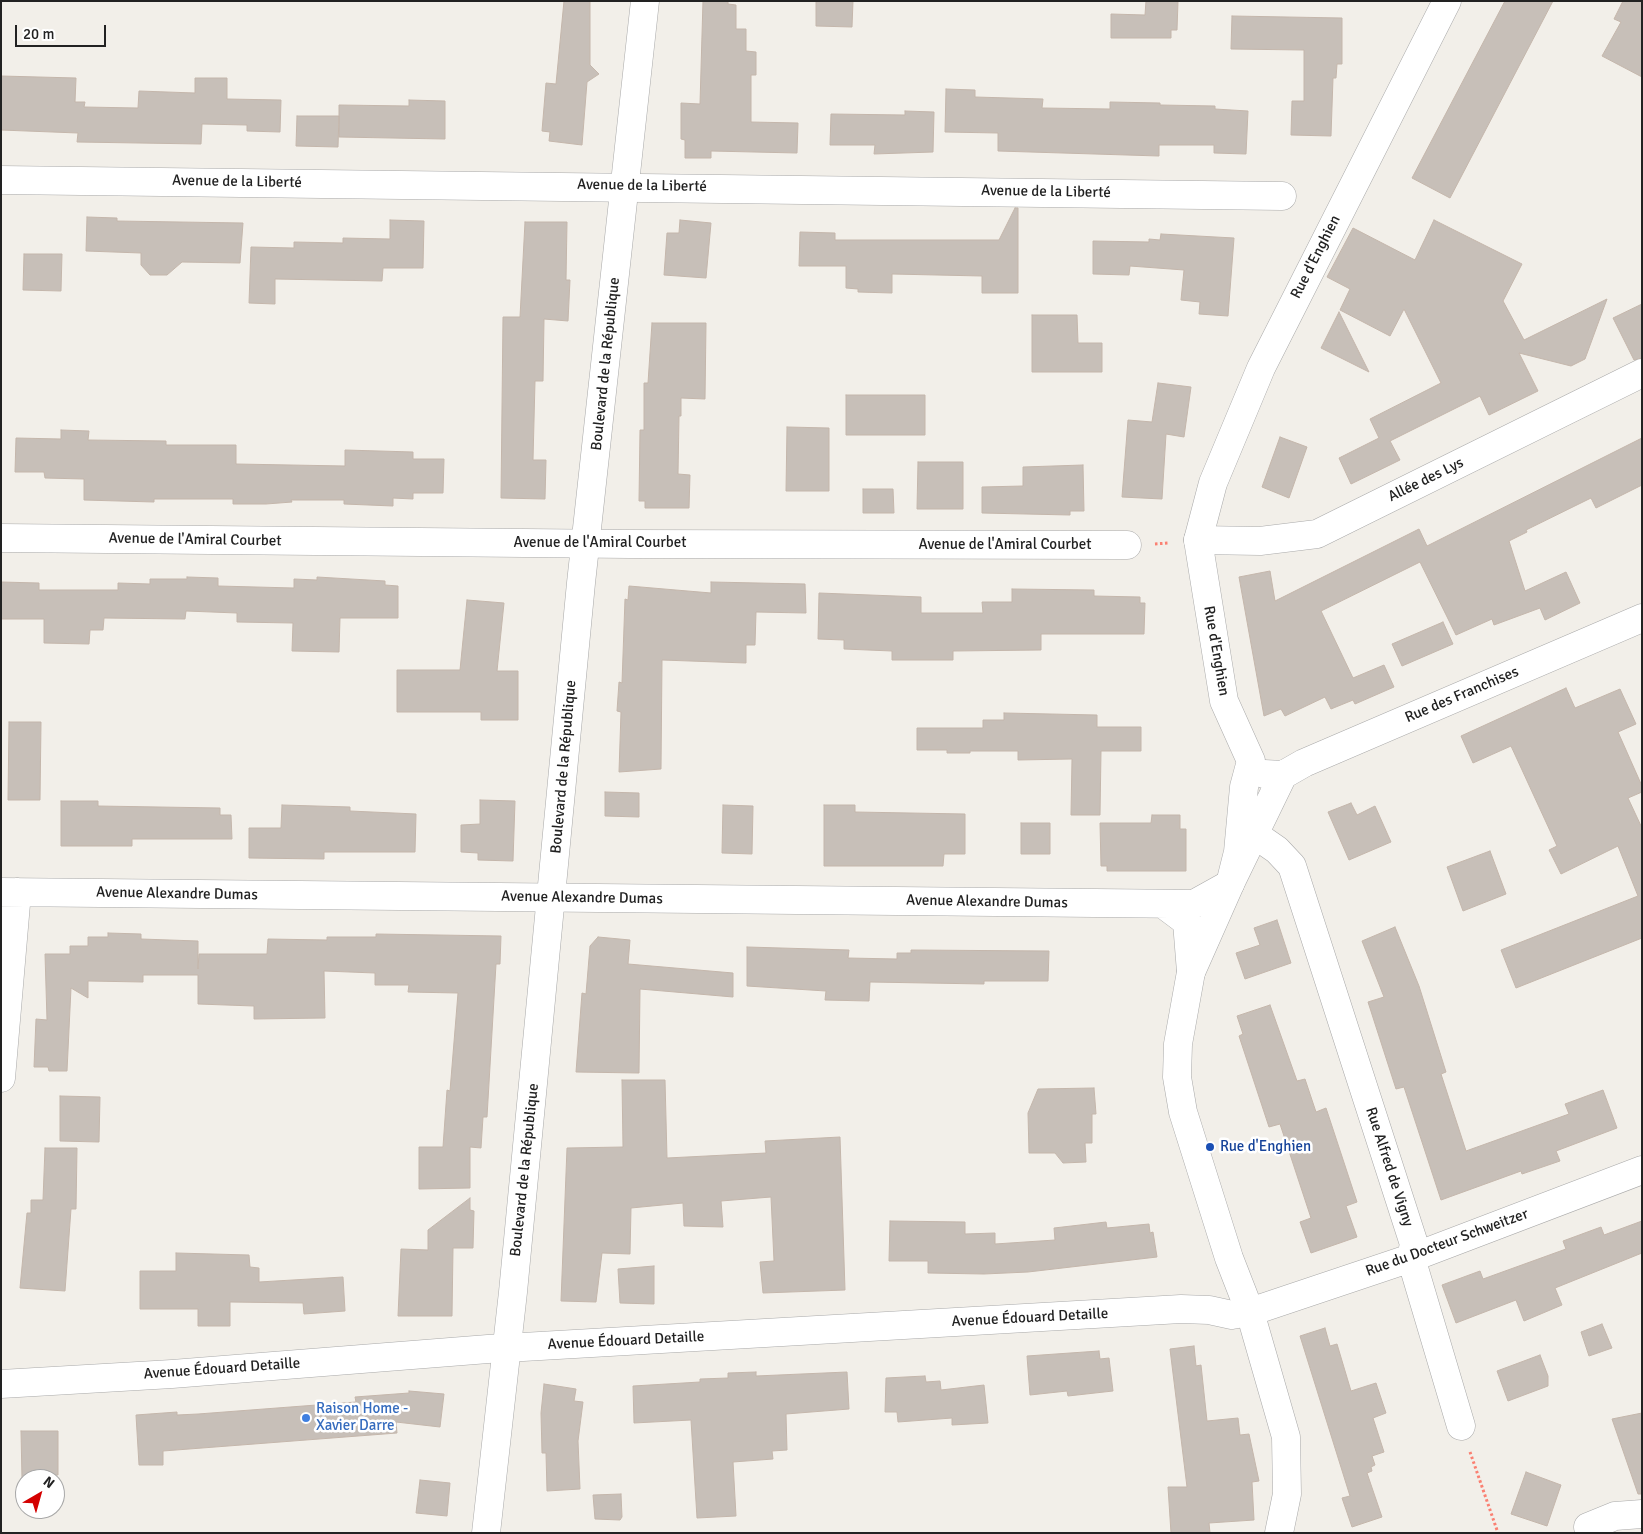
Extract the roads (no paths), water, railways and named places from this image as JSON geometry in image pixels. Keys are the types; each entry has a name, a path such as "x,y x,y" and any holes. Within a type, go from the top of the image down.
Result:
{"street":[{"name":"Boulevard de la République","path":"486,1533 507,1348 586,544 645,1"},
{"name":"Rue d'Enghien","path":"1279,1533 1287,1494 1286,1437 1250,1312 1223,1240 1183,1112 1179,1086 1178,1044 1191,972 1230,884 1238,852 1247,829 1244,787 1251,761 1224,700 1198,540 1214,483 1260,368 1447,1"},
{"name":"Avenue de la Liberté","path":"1,180 626,186 1282,196"},
{"name":"Allée des Lys","path":"1198,540 1260,541 1316,534 1642,373"},
{"name":"Avenue de l'Amiral Courbet","path":"1,538 586,544 1127,545"},
{"name":"Rue des Franchises","path":"1244,787 1266,773 1283,775 1304,763 1642,618"},
{"path":"1247,829 1283,775"},
{"name":"Rue Alfred de Vigny","path":"1247,829 1277,850 1292,866 1414,1244 1412,1258 1461,1426"},
{"name":"Avenue Alexandre Dumas","path":"9,892 1194,904 1230,884"},
{"path":"1,1078 9,892"},
{"path":"1163,904 1187,922 1191,972"},
{"name":"Rue du Docteur Schweitzer","path":"1250,1312 1412,1258 1642,1170"},
{"name":"Avenue Édouard Detaille","path":"1,1384 172,1374 507,1348 1181,1309 1209,1310 1232,1315 1250,1312"},
{"path":"1588,1527 1615,1516 1642,1514"}],"place":[{"name":"Rue d'Enghien","path":"1210,1147"},
{"name":"Raison Home - Xavier Darre","path":"306,1418"}]}
